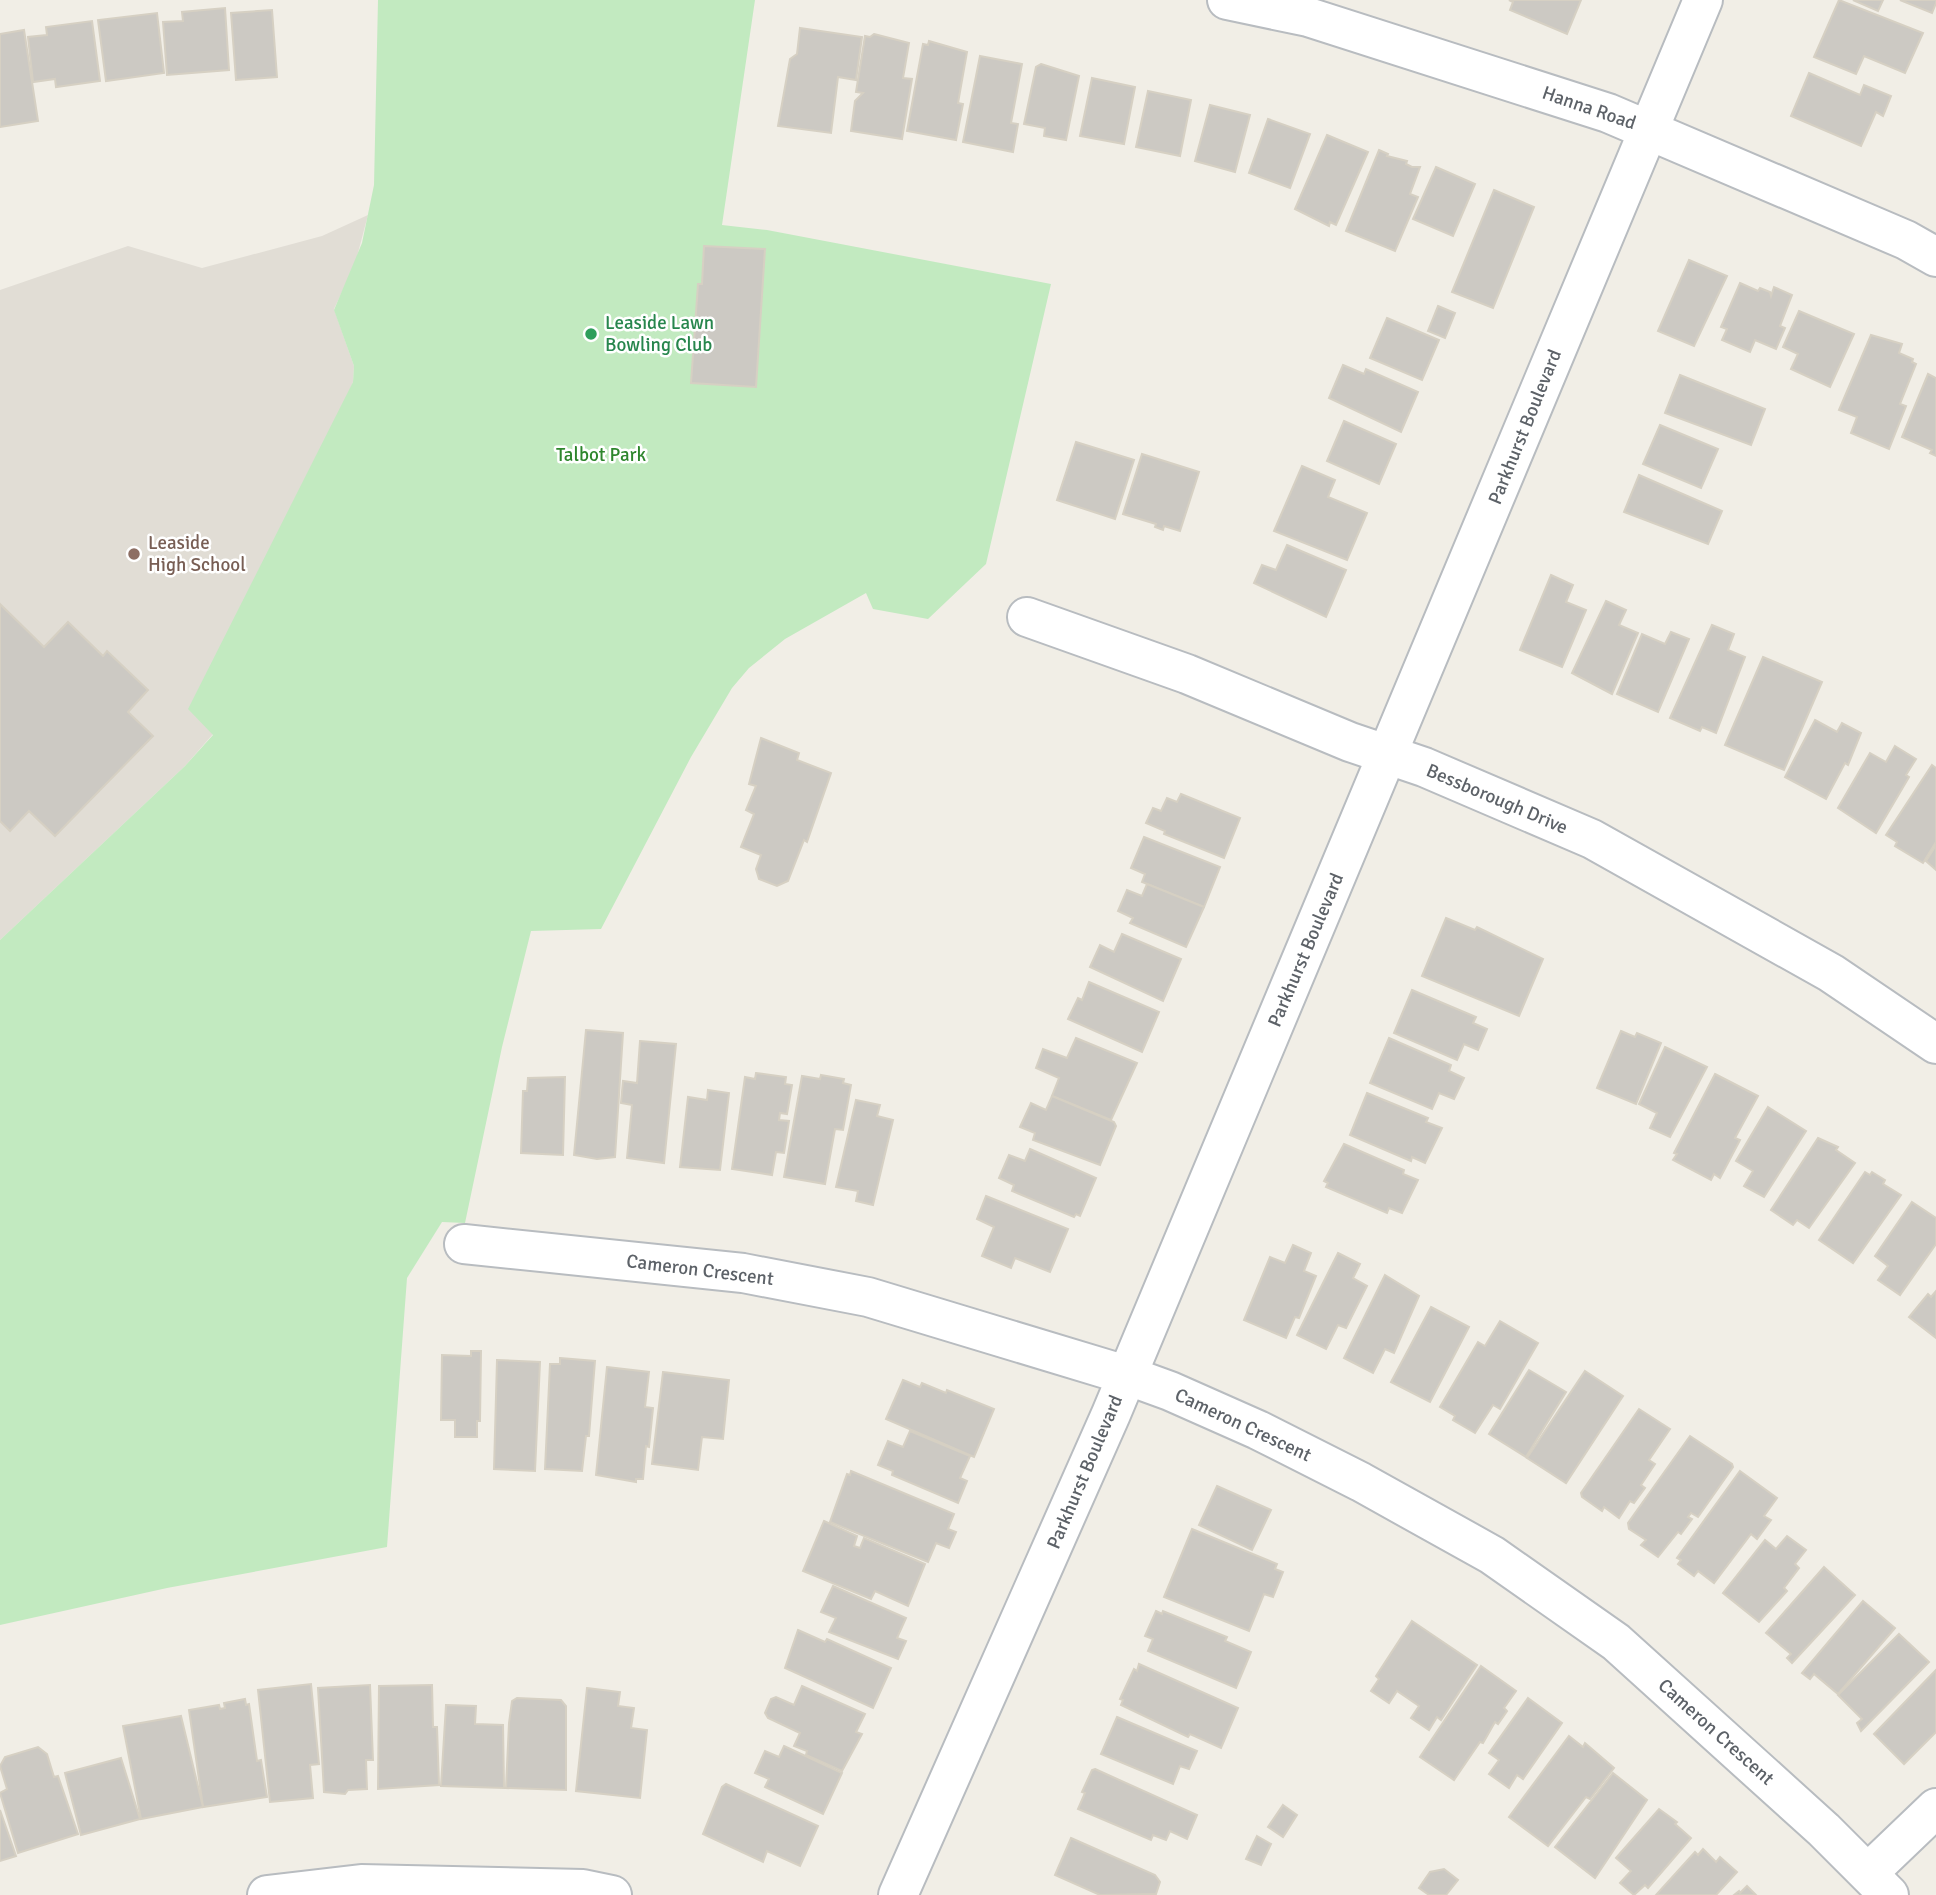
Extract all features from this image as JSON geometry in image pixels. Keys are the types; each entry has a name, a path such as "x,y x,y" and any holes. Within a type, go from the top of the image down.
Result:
{"street":[{"name":"Hanna Road","path":"1227,0 1308,17 1649,129 1906,240 1936,257"},
{"name":"Parkhurst Boulevard","path":"898,1895 1126,1375 1703,0"},
{"name":"Bessborough Drive","path":"1027,617 1187,674 1423,767 1592,839 1831,973 1936,1044"},
{"name":"Cameron Crescent","path":"464,1244 743,1273 868,1297 1126,1375 1170,1391 1258,1430 1361,1482 1492,1555 1615,1642 1878,1884"},
{"path":"1878,1884 1936,1808"},
{"path":"267,1895 361,1884 583,1889 612,1895"}],"shaded area":[{"name":"Leaside High School","path":"368,215 355,264 334,309 354,366 353,382 213,734 185,766 0,940 0,290 128,246 202,268 322,236"}],"green space":[{"name":"Talbot Park","path":"378,0 755,0 722,225 767,230 1051,284 986,564 928,619 873,609 866,593 785,639 749,668 732,688 691,757 601,929 531,931 502,1047 465,1223 442,1222 407,1278 387,1547 167,1588 0,1625 0,940 185,766 213,735 188,709 353,382 354,366 334,310 362,243 374,185"}],"building":[{"path":"1509,0 1581,0 1567,34 1510,10 1513,2"},
{"path":"1839,0 1923,33 1905,73 1864,56 1856,74 1814,57"},
{"path":"1853,0 1883,0 1878,11"},
{"path":"1900,0 1936,0 1936,3 1932,13"},
{"path":"225,8 229,70 167,75 163,22 183,21 182,12"},
{"path":"272,10 277,77 236,80 231,13"},
{"path":"157,13 164,73 106,81 98,20"},
{"path":"92,21 100,81 56,87 55,79 33,82 28,37 47,35 46,27"},
{"path":"800,28 862,37 856,80 838,77 831,133 778,126 790,59 797,54"},
{"path":"24,30 38,121 0,127 0,34"},
{"path":"874,34 909,43 903,78 912,79 902,139 851,131 855,101 863,93 856,92 865,36"},
{"path":"929,41 967,52 958,103 963,104 956,140 907,131 923,44 928,45"},
{"path":"980,56 1022,64 1011,123 1018,124 1013,152 963,142"},
{"path":"1041,64 1079,76 1066,140 1044,136 1045,128 1024,124 1036,67"},
{"path":"1809,73 1860,95 1864,85 1891,96 1883,116 1876,112 1861,146 1791,116"},
{"path":"1092,78 1135,87 1124,144 1080,136"},
{"path":"1148,91 1191,100 1180,156 1136,147"},
{"path":"1210,105 1250,115 1235,172 1195,161"},
{"path":"1268,119 1310,134 1290,188 1249,173"},
{"path":"1327,135 1368,152 1336,225 1330,222 1329,226 1295,209"},
{"path":"1379,150 1388,154 1387,156 1407,161 1406,164 1412,167 1420,167 1410,194 1418,197 1395,251 1346,231"},
{"path":"1436,167 1475,184 1453,236 1413,219"},
{"path":"1494,190 1534,207 1493,308 1452,292"},
{"path":"704,246 765,249 756,387 691,383 698,284 702,284"},
{"path":"1689,260 1727,276 1694,346 1658,331"},
{"path":"1740,283 1758,291 1760,288 1770,292 1771,296 1774,287 1792,295 1780,326 1785,328 1776,349 1755,340 1750,352 1722,340 1727,329 1721,327"},
{"path":"1438,306 1455,313 1445,338 1428,331"},
{"path":"1799,311 1854,334 1830,387 1791,369 1798,354 1783,347"},
{"path":"1387,318 1439,340 1422,380 1370,358"},
{"path":"1871,335 1902,344 1899,353 1913,359 1912,362 1916,364 1900,404 1906,406 1889,449 1851,433 1857,417 1839,410"},
{"path":"1343,365 1364,374 1366,369 1418,392 1401,432 1329,398"},
{"path":"1928,374 1936,378 1936,456 1930,453 1932,450 1902,437"},
{"path":"1680,375 1765,409 1751,445 1665,413"},
{"path":"1344,421 1396,444 1379,484 1327,461"},
{"path":"1660,425 1718,449 1701,488 1643,464"},
{"path":"1076,442 1134,460 1115,519 1057,500"},
{"path":"1142,454 1199,472 1180,531 1164,526 1163,530 1155,527 1156,524 1123,514"},
{"path":"1302,466 1335,480 1328,497 1367,513 1347,560 1274,531"},
{"path":"1639,475 1722,511 1708,544 1624,512"},
{"path":"1287,545 1346,570 1326,617 1254,583 1262,565 1276,570"},
{"path":"1551,575 1573,585 1566,602 1586,610 1562,667 1520,650"},
{"path":"1606,601 1626,610 1619,625 1638,633 1612,694 1572,673"},
{"path":"0,604 44,647 68,622 103,656 107,651 148,690 128,712 153,736 55,836 29,811 10,831 0,821"},
{"path":"1712,625 1734,634 1728,650 1745,657 1716,733 1702,727 1700,731 1670,718"},
{"path":"1671,632 1689,639 1658,712 1617,694 1642,634 1665,644"},
{"path":"1763,657 1822,682 1784,770 1725,745"},
{"path":"1815,720 1837,732 1842,723 1861,733 1848,765 1845,763 1826,799 1785,777"},
{"path":"761,738 799,753 797,760 831,773 807,842 804,840 788,881 777,886 759,879 756,869 761,855 741,847 754,814 746,810 756,786 749,784"},
{"path":"1895,746 1916,759 1906,775 1909,777 1876,833 1838,808 1870,753 1886,762"},
{"path":"1932,765 1936,768 1936,842 1923,863 1895,846 1897,842 1886,835"},
{"path":"1181,794 1240,818 1224,858 1164,834 1165,831 1146,823 1153,808 1161,811 1167,798 1177,802"},
{"path":"1144,837 1220,867 1204,907 1142,882 1145,874 1131,868"},
{"path":"1936,845 1936,870 1926,861"},
{"path":"1147,884 1204,907 1186,947 1130,923 1133,918 1118,911 1127,890 1142,896"},
{"path":"1446,918 1475,930 1477,927 1543,959 1519,1016 1422,976"},
{"path":"1122,934 1181,959 1163,1001 1090,967 1100,945 1114,952"},
{"path":"1089,982 1159,1012 1142,1052 1068,1019 1078,998 1082,1000"},
{"path":"1412,990 1476,1017 1473,1023 1487,1029 1478,1050 1464,1044 1457,1060 1394,1033"},
{"path":"586,1030 623,1033 615,1157 597,1159 574,1155"},
{"path":"1621,1031 1635,1037 1637,1033 1661,1043 1636,1104 1597,1088"},
{"path":"1076,1038 1137,1063 1111,1120 1052,1096 1059,1078 1036,1068 1043,1049 1067,1058"},
{"path":"1389,1038 1451,1065 1449,1071 1464,1078 1454,1099 1439,1093 1432,1109 1370,1083"},
{"path":"640,1041 676,1044 664,1163 627,1158 632,1105 621,1103 623,1081 637,1083"},
{"path":"1665,1047 1707,1067 1670,1137 1650,1128 1657,1113 1639,1104"},
{"path":"756,1073 786,1077 785,1084 792,1085 787,1114 780,1113 779,1120 789,1121 784,1153 776,1152 772,1175 732,1169 745,1077 755,1079"},
{"path":"1715,1074 1758,1096 1735,1138 1740,1140 1720,1178 1714,1174 1711,1180 1673,1160 1677,1154 1674,1153"},
{"path":"821,1075 844,1079 843,1083 851,1085 843,1130 835,1129 825,1184 784,1177 802,1076 820,1079"},
{"path":"565,1077 563,1155 521,1153 523,1091 527,1091 528,1078"},
{"path":"708,1090 729,1093 720,1170 680,1167 688,1097 707,1100"},
{"path":"1367,1093 1428,1118 1426,1122 1442,1128 1425,1163 1412,1157 1411,1161 1350,1135"},
{"path":"1052,1096 1114,1122 1116,1126 1100,1165 1033,1140 1035,1133 1020,1127 1031,1103 1046,1110"},
{"path":"856,1100 880,1105 877,1116 893,1120 873,1205 856,1201 858,1191 836,1187"},
{"path":"1768,1107 1806,1131 1764,1197 1744,1186 1753,1171 1736,1161"},
{"path":"1818,1138 1838,1147 1836,1150 1855,1163 1809,1228 1797,1220 1793,1225 1771,1210"},
{"path":"1344,1144 1404,1170 1403,1174 1418,1180 1402,1213 1389,1208 1387,1213 1326,1187 1328,1183 1324,1181"},
{"path":"1030,1149 1096,1178 1080,1216 1076,1214 1074,1217 1012,1191 1014,1185 999,1178 1009,1155 1025,1161"},
{"path":"1865,1172 1870,1175 1872,1172 1885,1180 1883,1184 1901,1195 1853,1263 1819,1240"},
{"path":"986,1196 1068,1229 1050,1272 1015,1258 1011,1268 982,1256 994,1227 977,1219"},
{"path":"1912,1202 1936,1218 1936,1244 1900,1295 1878,1280 1888,1266 1875,1256"},
{"path":"1293,1245 1311,1253 1304,1271 1316,1276 1299,1318 1295,1317 1286,1338 1244,1320 1270,1257 1285,1263"},
{"path":"1338,1253 1360,1264 1353,1278 1367,1286 1346,1328 1338,1325 1326,1349 1297,1335"},
{"path":"1385,1275 1419,1296 1394,1353 1385,1349 1373,1373 1344,1358"},
{"path":"1936,1291 1936,1338 1909,1317 1928,1294 1931,1297"},
{"path":"1431,1307 1469,1327 1430,1402 1391,1382"},
{"path":"1500,1321 1538,1343 1500,1409 1493,1405 1475,1433 1453,1420 1455,1416 1440,1407 1478,1342 1485,1346"},
{"path":"471,1351 481,1351 480,1421 477,1421 477,1437 455,1437 455,1420 441,1420 442,1355 471,1356"},
{"path":"560,1358 595,1361 589,1436 586,1436 582,1471 545,1469 550,1364 560,1364"},
{"path":"497,1360 540,1362 535,1471 494,1469"},
{"path":"607,1367 649,1372 645,1407 653,1408 649,1447 646,1446 643,1479 636,1479 636,1482 596,1475"},
{"path":"1529,1370 1566,1392 1526,1457 1489,1434"},
{"path":"1585,1371 1623,1396 1566,1483 1527,1458"},
{"path":"663,1372 729,1380 723,1439 702,1437 698,1470 652,1464"},
{"path":"903,1380 920,1387 922,1383 946,1393 947,1390 994,1409 974,1457 886,1419"},
{"path":"1639,1409 1670,1429 1649,1460 1655,1464 1641,1485 1645,1488 1634,1503 1630,1501 1619,1518 1604,1507 1602,1511 1582,1497 1581,1493"},
{"path":"910,1431 970,1456 960,1478 967,1481 958,1503 892,1475 893,1471 878,1465 888,1441 903,1447"},
{"path":"1690,1436 1733,1467 1698,1517 1691,1513 1688,1517 1692,1519 1681,1534 1678,1532 1658,1557 1641,1545 1646,1540 1629,1529 1628,1523"},
{"path":"851,1471 954,1514 948,1529 956,1532 949,1548 936,1543 928,1562 830,1522 847,1474 850,1475"},
{"path":"1740,1471 1777,1498 1764,1516 1771,1520 1757,1539 1751,1534 1714,1583 1698,1571 1694,1576 1678,1564 1681,1560 1677,1558"},
{"path":"1217,1486 1271,1510 1252,1550 1199,1525"},
{"path":"824,1521 857,1536 854,1546 860,1548 864,1538 925,1564 908,1606 875,1591 871,1599 803,1571"},
{"path":"1192,1529 1277,1564 1275,1569 1283,1572 1273,1597 1264,1594 1249,1631 1164,1597"},
{"path":"1787,1536 1806,1550 1795,1564 1799,1568 1784,1588 1787,1591 1759,1622 1723,1593 1765,1540 1776,1549"},
{"path":"1824,1567 1855,1595 1792,1663 1787,1658 1791,1654 1766,1633"},
{"path":"833,1586 906,1618 897,1638 906,1641 898,1659 829,1632 836,1618 821,1612"},
{"path":"1863,1601 1895,1628 1838,1694 1814,1674 1810,1679 1802,1673"},
{"path":"1156,1611 1162,1614 1163,1611 1227,1637 1225,1641 1251,1652 1236,1688 1148,1651 1153,1639 1145,1636"},
{"path":"1412,1621 1477,1665 1441,1720 1437,1717 1429,1730 1411,1718 1419,1706 1397,1691 1389,1703 1371,1691 1379,1679 1376,1676"},
{"path":"798,1630 825,1642 827,1639 891,1668 873,1708 785,1668"},
{"path":"1899,1634 1929,1662 1861,1731 1857,1723 1862,1719 1838,1695"},
{"path":"1139,1664 1238,1708 1221,1748 1190,1734 1188,1737 1121,1705 1123,1700 1120,1699"},
{"path":"1481,1666 1516,1691 1504,1708 1507,1711 1498,1724 1495,1722 1483,1743 1480,1742 1454,1780 1420,1757"},
{"path":"1936,1670 1936,1732 1904,1764 1874,1734"},
{"path":"311,1684 319,1764 310,1765 313,1798 270,1802 258,1690"},
{"path":"370,1685 373,1760 366,1760 367,1789 348,1790 345,1794 324,1792 318,1688"},
{"path":"432,1685 439,1785 378,1789 379,1686"},
{"path":"802,1686 865,1714 856,1732 862,1734 842,1771 806,1755 807,1751 794,1746 800,1733 768,1718 765,1713 771,1699 776,1697 794,1705"},
{"path":"587,1688 620,1692 618,1706 634,1708 631,1728 647,1730 640,1798 576,1791"},
{"path":"517,1698 561,1700 566,1706 566,1790 506,1788 509,1723 512,1701"},
{"path":"1528,1698 1562,1723 1523,1779 1517,1775 1509,1788 1489,1774 1499,1760 1489,1753"},
{"path":"245,1699 246,1705 249,1704 257,1761 261,1760 267,1797 203,1807 189,1710 219,1705 220,1709 225,1708 224,1703"},
{"path":"446,1705 476,1706 475,1724 503,1725 504,1788 441,1786"},
{"path":"181,1716 203,1807 141,1819 123,1726"},
{"path":"1117,1717 1197,1751 1189,1769 1180,1766 1173,1784 1101,1754"},
{"path":"1569,1736 1583,1747 1585,1743 1614,1768 1590,1799 1586,1797 1548,1846 1509,1817"},
{"path":"784,1746 842,1773 823,1814 765,1787 769,1779 755,1773 765,1751 779,1757"},
{"path":"38,1747 47,1754 54,1777 58,1776 78,1834 18,1853 0,1793 7,1789 0,1766 5,1757"},
{"path":"121,1758 140,1819 81,1835 65,1773"},
{"path":"1095,1769 1197,1815 1187,1839 1170,1831 1166,1840 1153,1835 1151,1840 1078,1809 1085,1793 1082,1792 1092,1770"},
{"path":"1613,1773 1647,1800 1595,1878 1555,1847"},
{"path":"726,1784 818,1826 800,1866 767,1851 763,1862 703,1834 722,1787"},
{"path":"1283,1805 1297,1815 1283,1837 1268,1827"},
{"path":"1659,1809 1677,1822 1675,1824 1691,1838 1648,1888 1645,1885 1634,1895 1620,1883 1631,1871 1616,1858"},
{"path":"0,1810 16,1856 0,1861"},
{"path":"1257,1836 1271,1844 1261,1865 1246,1859"},
{"path":"1071,1838 1155,1875 1160,1882 1156,1894 1100,1895 1055,1875"},
{"path":"1703,1849 1716,1862 1720,1857 1737,1872 1716,1895 1656,1895 1695,1852 1698,1855"},
{"path":"1444,1869 1458,1880 1446,1895 1429,1895 1419,1888 1430,1872"},
{"path":"1747,1886 1756,1895 1734,1895 1739,1891 1740,1893"}],"place":[{"name":"Leaside Lawn Bowling Club","path":"591,334"},
{"name":"Leaside High School","path":"134,554"}]}
